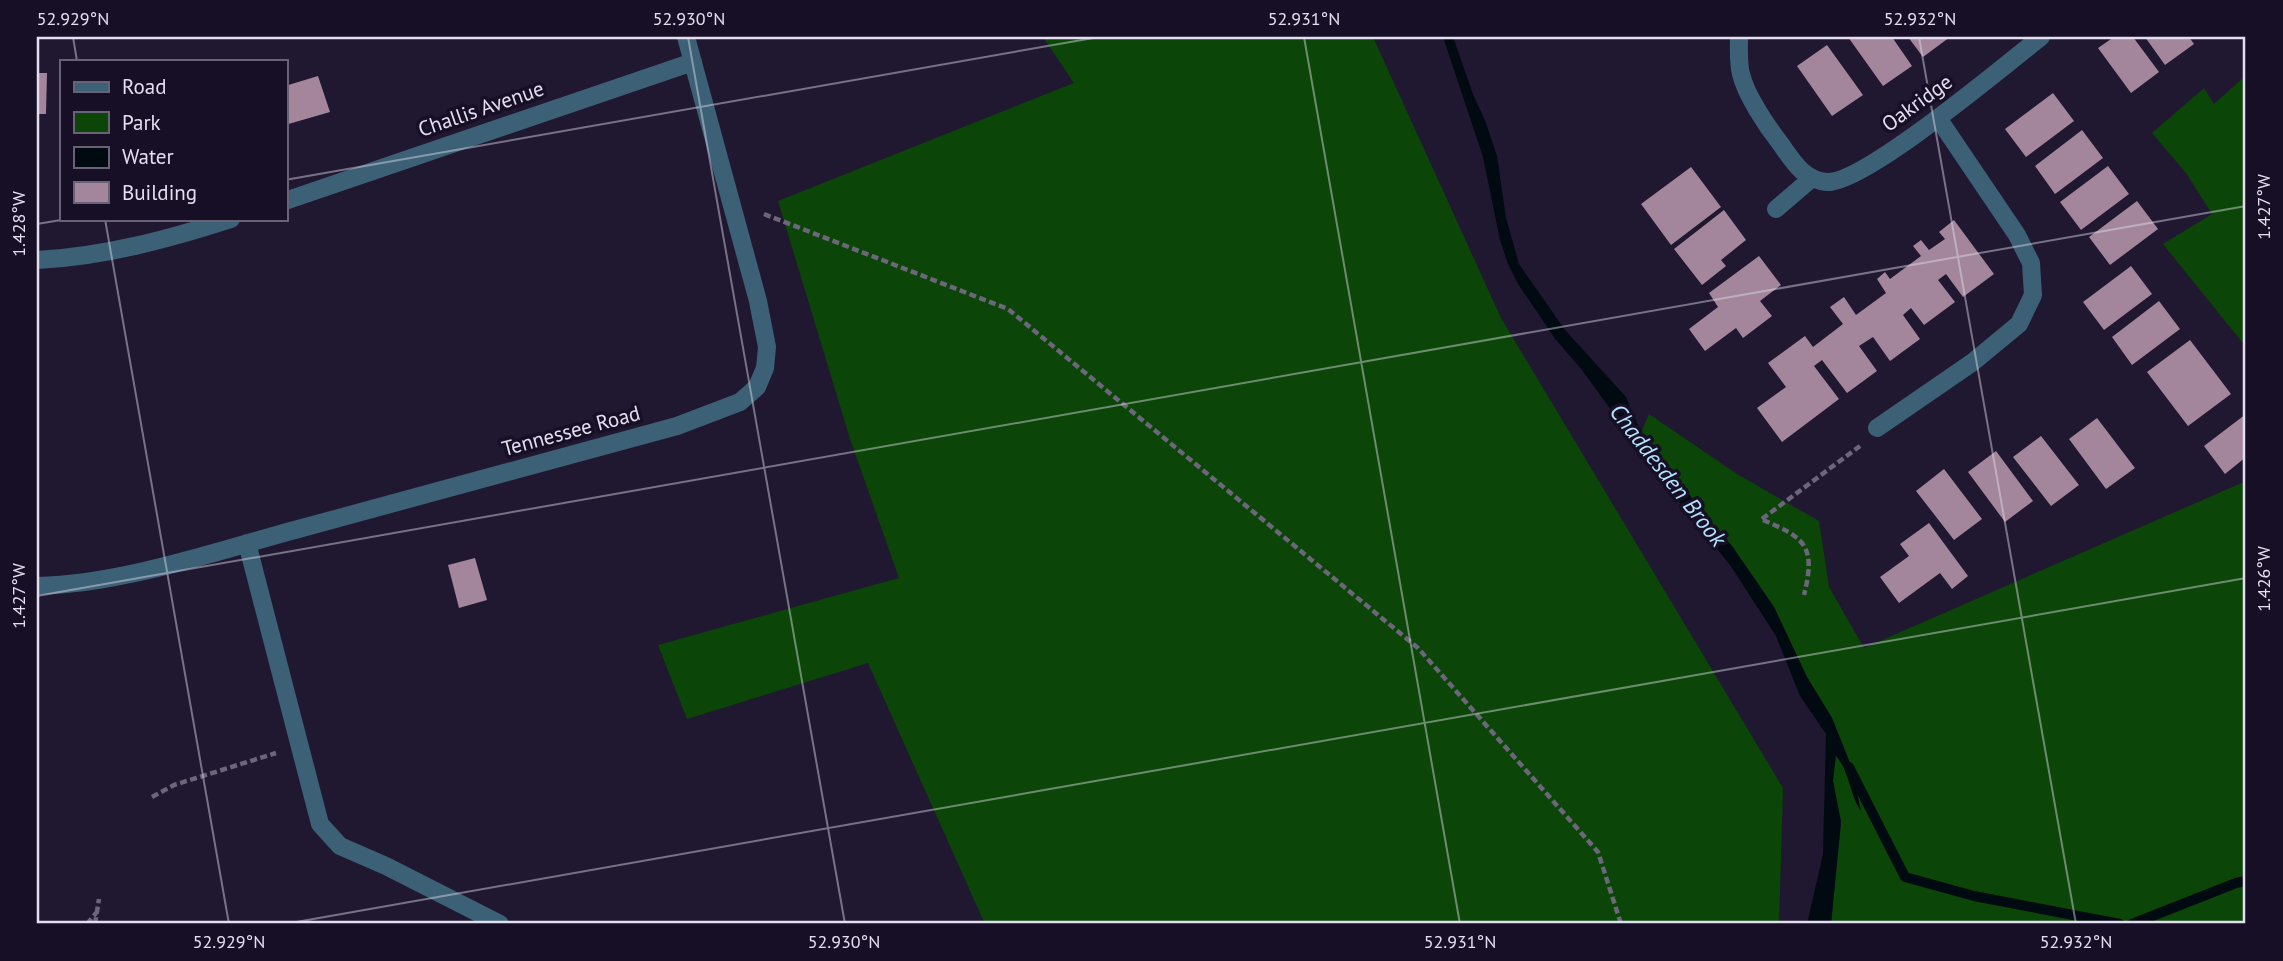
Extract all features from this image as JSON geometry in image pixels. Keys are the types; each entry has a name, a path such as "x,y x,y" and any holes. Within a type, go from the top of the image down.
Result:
{"street":[{"name":"Tennessee Road","path":"37,586 68,585 126,574 247,543 677,426 740,402 757,387 765,368 767,347 758,301 687,37"},
{"path":"1739,37 1741,74 1763,121 1800,171 1811,179 1776,209"},
{"name":"Oakridge","path":"1811,179 1838,182 1865,168 1938,118 2040,37"},
{"name":"Challis Avenue","path":"287,200 693,62"},
{"path":"1877,428 1973,362 2019,324 2033,295 2031,263 2017,235 1938,118"},
{"path":"37,260 98,253 227,220"},
{"path":"247,543 320,824 340,846 386,866 500,924"}],"path":[{"path":"730,201 1008,309 1418,648 1598,852 1621,924"},
{"path":"1804,595 1810,569 1805,544 1789,531 1762,519 1863,444 1877,428"},
{"path":"152,797 174,785 299,746"},
{"path":"94,924 99,899"},
{"path":"87,924 97,913"}],"green space":[{"path":"1043,37 1373,37 1501,318 1783,788 1779,924 985,924 868,663 687,719 658,645 899,578 850,439 778,201 1074,83"},
{"path":"2242,79 2246,83 2246,347 2163,244 2212,214 2186,173 2152,133 2204,88 2214,104"},
{"path":"1649,414 1737,474 1819,521 1829,587 1864,648 2246,481 2246,924 1831,924 1841,822 1833,781 1835,755 1846,770 1860,809 1852,768 1832,718 1807,677 1774,607 1732,546 1700,512 1689,494 1671,478 1641,433"}],"water":[{"name":"Chaddesden Brook","path":"1443,37 1453,37 1486,123 1497,156 1506,218 1519,264 1565,330 1626,397 1641,433 1665,471 1689,494 1700,512 1732,546 1774,607 1807,677 1832,718 1852,768 1861,811 1836,755 1833,781 1841,822 1831,924 1807,924 1823,854 1826,734 1800,696 1776,636 1730,565 1670,491 1582,370 1556,340 1518,284 1500,240 1483,157"}],"building":[{"path":"1848,37 1892,37 1912,66 1883,86"},
{"path":"1908,37 1950,37 1923,57"},
{"path":"2114,37 2133,37 2159,72 2131,93 2098,48"},
{"path":"2145,37 2189,37 2194,44 2165,65"},
{"path":"1827,45 1863,95 1832,116 1797,66"},
{"path":"37,73 47,73 46,114 37,114"},
{"path":"318,76 330,112 287,124 287,85"},
{"path":"2053,93 2074,121 2026,157 2005,129"},
{"path":"2082,130 2103,158 2055,194 2035,166"},
{"path":"2108,166 2129,194 2081,230 2060,202"},
{"path":"1691,167 1721,207 1671,245 1641,204"},
{"path":"2137,201 2158,229 2110,265 2089,237"},
{"path":"1724,210 1746,240 1721,260 1726,266 1702,285 1674,249"},
{"path":"1954,220 1994,274 1963,297 1946,274 1938,280 1955,302 1924,325 1911,308 1903,315 1920,339 1890,361 1873,337 1859,346 1877,371 1847,393 1822,360 1814,366 1839,399 1782,442 1757,408 1786,387 1768,363 1805,336 1813,347 1843,324 1830,307 1844,297 1856,315 1886,293 1877,279 1885,272 1890,279 1921,256 1913,246 1921,240 1929,250 1945,239 1939,232"},
{"path":"1759,256 1781,285 1760,301 1772,316 1743,338 1736,328 1705,351 1689,329 1718,307 1709,293"},
{"path":"2131,266 2152,294 2104,330 2083,302"},
{"path":"2159,301 2180,329 2132,365 2112,337"},
{"path":"2190,340 2231,394 2188,426 2147,372"},
{"path":"2246,414 2246,457 2225,474 2204,446"},
{"path":"2097,418 2135,468 2106,489 2069,439"},
{"path":"2041,436 2079,485 2051,506 2013,457"},
{"path":"1996,451 2033,501 2005,522 1968,472"},
{"path":"1944,469 1982,519 1954,540 1916,491"},
{"path":"1929,523 1968,576 1952,589 1940,573 1899,603 1880,577 1909,556 1900,544"},
{"path":"475,558 487,600 459,608 448,565"}],"waterway":[{"path":"1849,767 1905,877 1974,896 2120,924"},
{"path":"2132,924 2246,881"}]}
